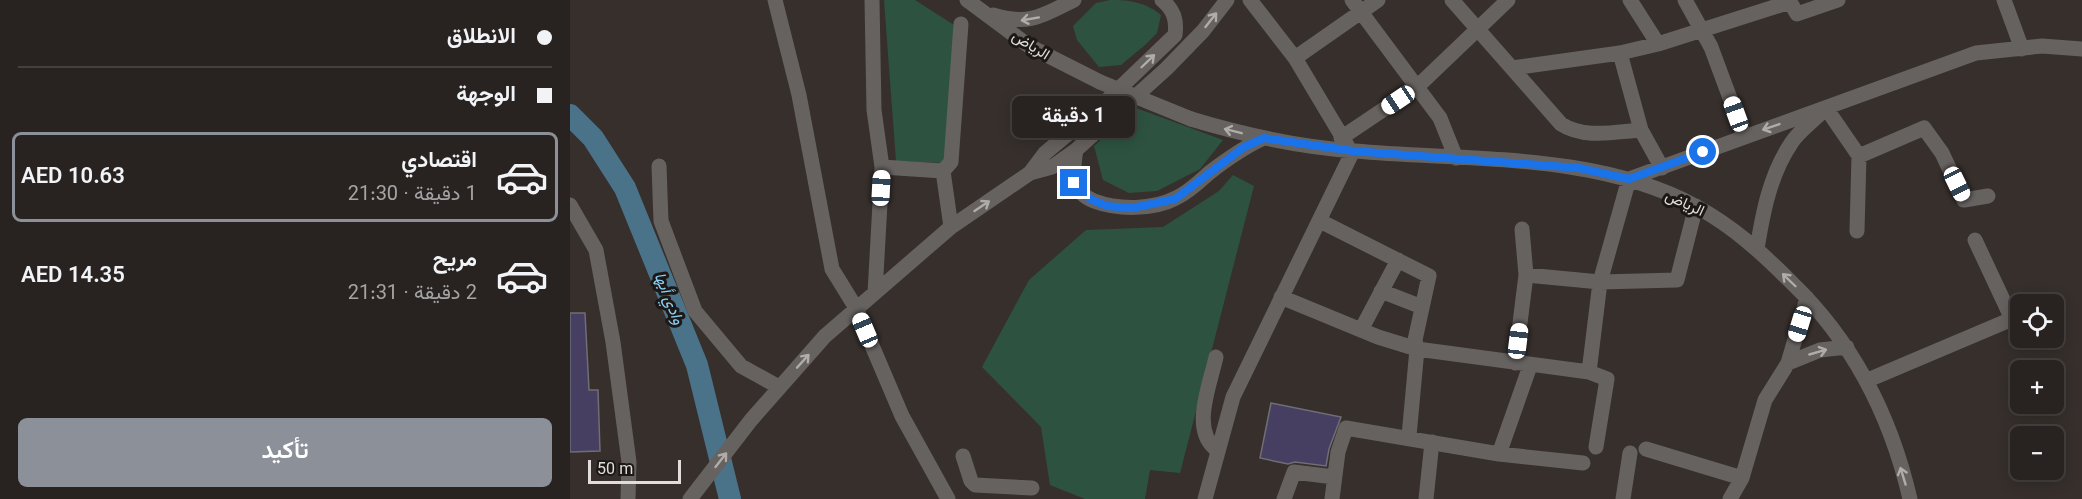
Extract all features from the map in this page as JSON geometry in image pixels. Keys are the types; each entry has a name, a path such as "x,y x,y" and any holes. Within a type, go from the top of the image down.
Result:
{"street":[{"path":"775,0 799,95 832,269 856,308 902,416 948,499"},
{"path":"872,0 874,110 882,167 875,293"},
{"name":"الرياض","path":"967,0 1029,46 1100,82 1191,119 1264,138 1353,151 1579,168 1629,179 1696,206 1730,226 1757,249 1807,298 1846,347 1868,380 1884,416 1910,499"},
{"path":"983,12 1014,22 1036,19 1074,0"},
{"path":"690,499 751,420 825,336 951,227 1030,173 1045,153 1099,108 1175,35 1177,22 1171,7 1162,0"},
{"path":"1030,173 1052,167 1076,150 1166,69 1203,31 1227,0"},
{"path":"1205,499 1233,397 1353,151 1341,138 1294,58 1250,0"},
{"path":"1294,58 1356,6 1378,0"},
{"path":"1452,0 1561,124 1572,131 1586,134 1641,130"},
{"path":"1341,138 1417,87 1508,0"},
{"path":"1630,0 1658,45"},
{"path":"1685,0 1711,47 1744,136"},
{"path":"1512,68 1620,53 1658,45 1790,1 1797,14 1838,0"},
{"path":"2004,0 2022,49"},
{"path":"1356,6 1440,118 1456,158"},
{"path":"951,227 943,171 951,162 961,24"},
{"path":"1589,372 1600,282 1629,179 1976,53 2042,46 2082,49"},
{"path":"1620,53 1641,130 1662,168"},
{"path":"1826,108 1859,156 1857,231"},
{"path":"1757,249 1763,211 1776,168 1793,140 1826,108"},
{"path":"1859,156 1924,128 1942,153 1964,200 1988,196"},
{"path":"1076,150 1072,170 1074,183 1090,199 1107,206 1132,208 1175,199 1244,147 1264,138"},
{"path":"659,166 661,221 695,310 741,366 779,387"},
{"path":"882,167 943,171"},
{"path":"570,205 596,250 613,342 627,451 628,499"},
{"path":"1526,275 1600,282 1677,280 1696,206"},
{"path":"1320,221 1429,276 1415,340 1417,349 1409,436"},
{"path":"1499,454 1522,365 1526,275 1522,229"},
{"path":"1868,380 2012,319 1975,240"},
{"path":"1361,330 1398,260"},
{"path":"1381,291 1422,307"},
{"path":"1281,297 1361,330 1417,349 1522,365 1589,372 1607,379 1596,447"},
{"path":"1730,499 1742,478 1765,400 1788,363 1807,298"},
{"path":"1788,363 1820,350 1846,347"},
{"path":"1216,357 1202,426 1208,444 1217,450"},
{"path":"1332,499 1334,477 1346,428 1409,436 1499,454 1583,463"},
{"path":"1426,499 1432,442"},
{"path":"1646,449 1742,478"},
{"path":"1623,499 1630,453"},
{"path":"963,456 971,481 975,485 994,493 1032,488"},
{"path":"1284,499 1293,472 1334,477"}],"green space":[{"path":"884,0 915,0 954,25 946,163 896,161"},
{"path":"1110,0 1137,3 1161,15 1157,33 1145,45 1121,65 1099,67 1077,40 1073,26 1096,3"},
{"path":"1136,108 1223,140 1200,169 1157,191 1129,193 1103,180 1094,146"},
{"path":"1233,175 1254,186 1180,473 1150,470 1145,499 1085,499 1050,485 1041,427 982,367 1029,280 1086,230 1163,227 1219,191"}],"building":[{"path":"570,313 585,313 589,390 598,390 600,451 570,452"},
{"path":"1271,403 1341,417 1329,449 1326,466 1295,462 1288,464 1260,458"}],"waterway":[{"name":"وادي أبها","path":"570,115 593,138 625,188 697,365 730,499"}],"route":[{"path":"1074,183 1090,199 1107,206 1132,208 1175,199 1244,147 1264,138 1353,151 1579,168 1629,179 1703,152"}]}
